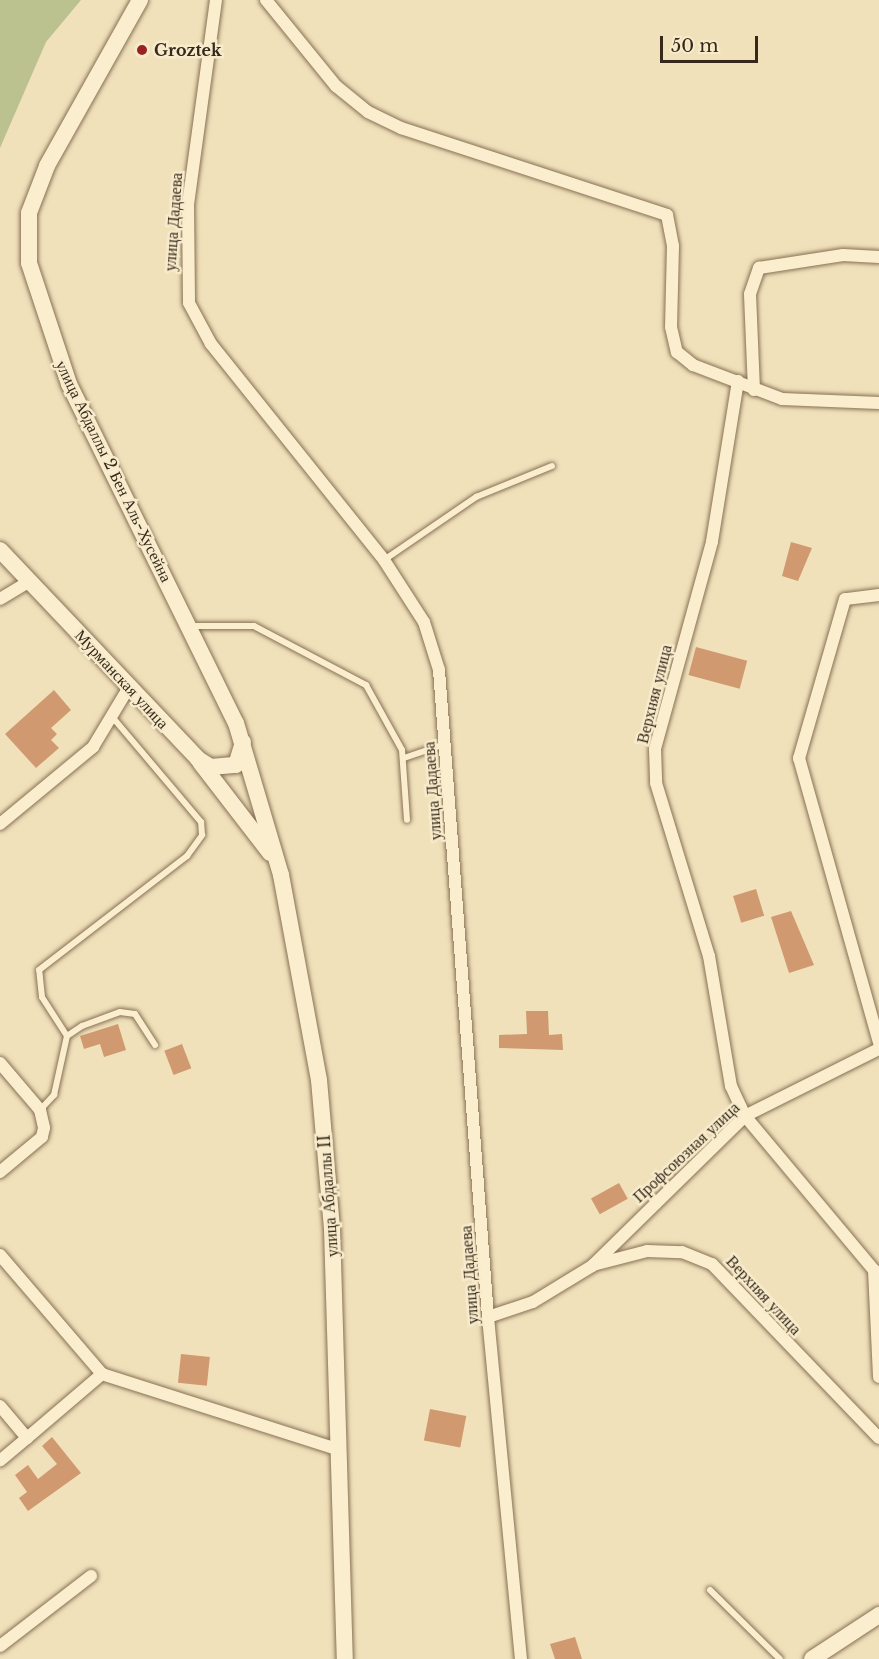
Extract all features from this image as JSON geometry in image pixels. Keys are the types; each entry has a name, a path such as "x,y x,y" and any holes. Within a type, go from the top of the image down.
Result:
{"main road":[{"name":"улица Абдаллы 2 Бен Аль-Хусейна","path":"140,0 47,166 29,213 27,240 36,294 69,384 190,626 243,741"},
{"name":"Мурманская улица","path":"0,550 198,759 261,837 281,875"},
{"path":"198,759 211,767 236,765 243,741"},
{"name":"улица Абдаллы II","path":"243,741 281,875 324,1129 345,1659"},
{"path":"819,1657 879,1614"}],"street":[{"name":"улица Дадаева","path":"216,0 188,205 189,303 211,344 384,560 434,644 445,744 488,1317 521,1659"},
{"path":"266,0 336,86 368,112 401,128 666,214 677,352 693,365 782,399 879,403"},
{"path":"754,390 750,294 759,268 843,255 879,257"},
{"name":"Верхняя улица","path":"738,381 714,532 654,767 709,956 731,1086 745,1116 876,1273"},
{"path":"0,599 30,580"},
{"path":"879,595 844,599 799,760 879,1043"},
{"path":"0,824 93,747 114,719 129,687"},
{"name":"Профсоюзная улица","path":"592,1266 745,1116 879,1049"},
{"path":"0,1063 40,1110 42,1137 0,1172"},
{"name":"Верхняя улица","path":"592,1266 647,1251 682,1252 712,1264 879,1438"},
{"path":"0,1255 102,1374 337,1449"},
{"path":"488,1317 533,1302 592,1266"},
{"path":"876,1273 879,1377"},
{"path":"0,1461 102,1374"},
{"path":"0,1406 27,1438"},
{"path":"0,1646 91,1576"}],"lane":[{"path":"384,560 476,497 552,466"},
{"path":"190,626 254,626 353,675 379,703 404,759 407,820"},
{"path":"40,1110 54,1095 67,1036 42,996 39,970 187,856 202,835 201,822 114,719"},
{"path":"404,759 445,744"},
{"path":"67,1036 120,1012 135,1014 155,1045"},
{"path":"710,1590 780,1659"}],"green space":[{"path":"0,0 81,0 46,42 0,148"}],"building":[{"path":"791,542 812,548 798,581 782,576"},
{"path":"696,647 747,661 740,689 688,675"},
{"path":"54,690 71,710 51,728 57,734 51,740 59,748 36,768 5,734"},
{"path":"756,889 764,916 741,923 733,896"},
{"path":"791,911 814,965 789,973 771,917"},
{"path":"526,1011 548,1011 549,1035 562,1034 563,1050 499,1048 499,1035 527,1034"},
{"path":"118,1024 126,1050 104,1057 100,1044 84,1049 80,1036"},
{"path":"182,1044 191,1068 174,1075 164,1051"},
{"path":"619,1183 628,1199 600,1214 591,1199"},
{"path":"181,1354 210,1357 207,1386 178,1383"},
{"path":"430,1409 466,1416 460,1447 424,1440"},
{"path":"52,1437 81,1473 28,1511 19,1498 27,1492 15,1475 28,1465 38,1479 57,1464 42,1446"},
{"path":"575,1637 582,1659 555,1659 550,1644"}],"place":[{"name":"Groztek","path":"142,50"}]}
